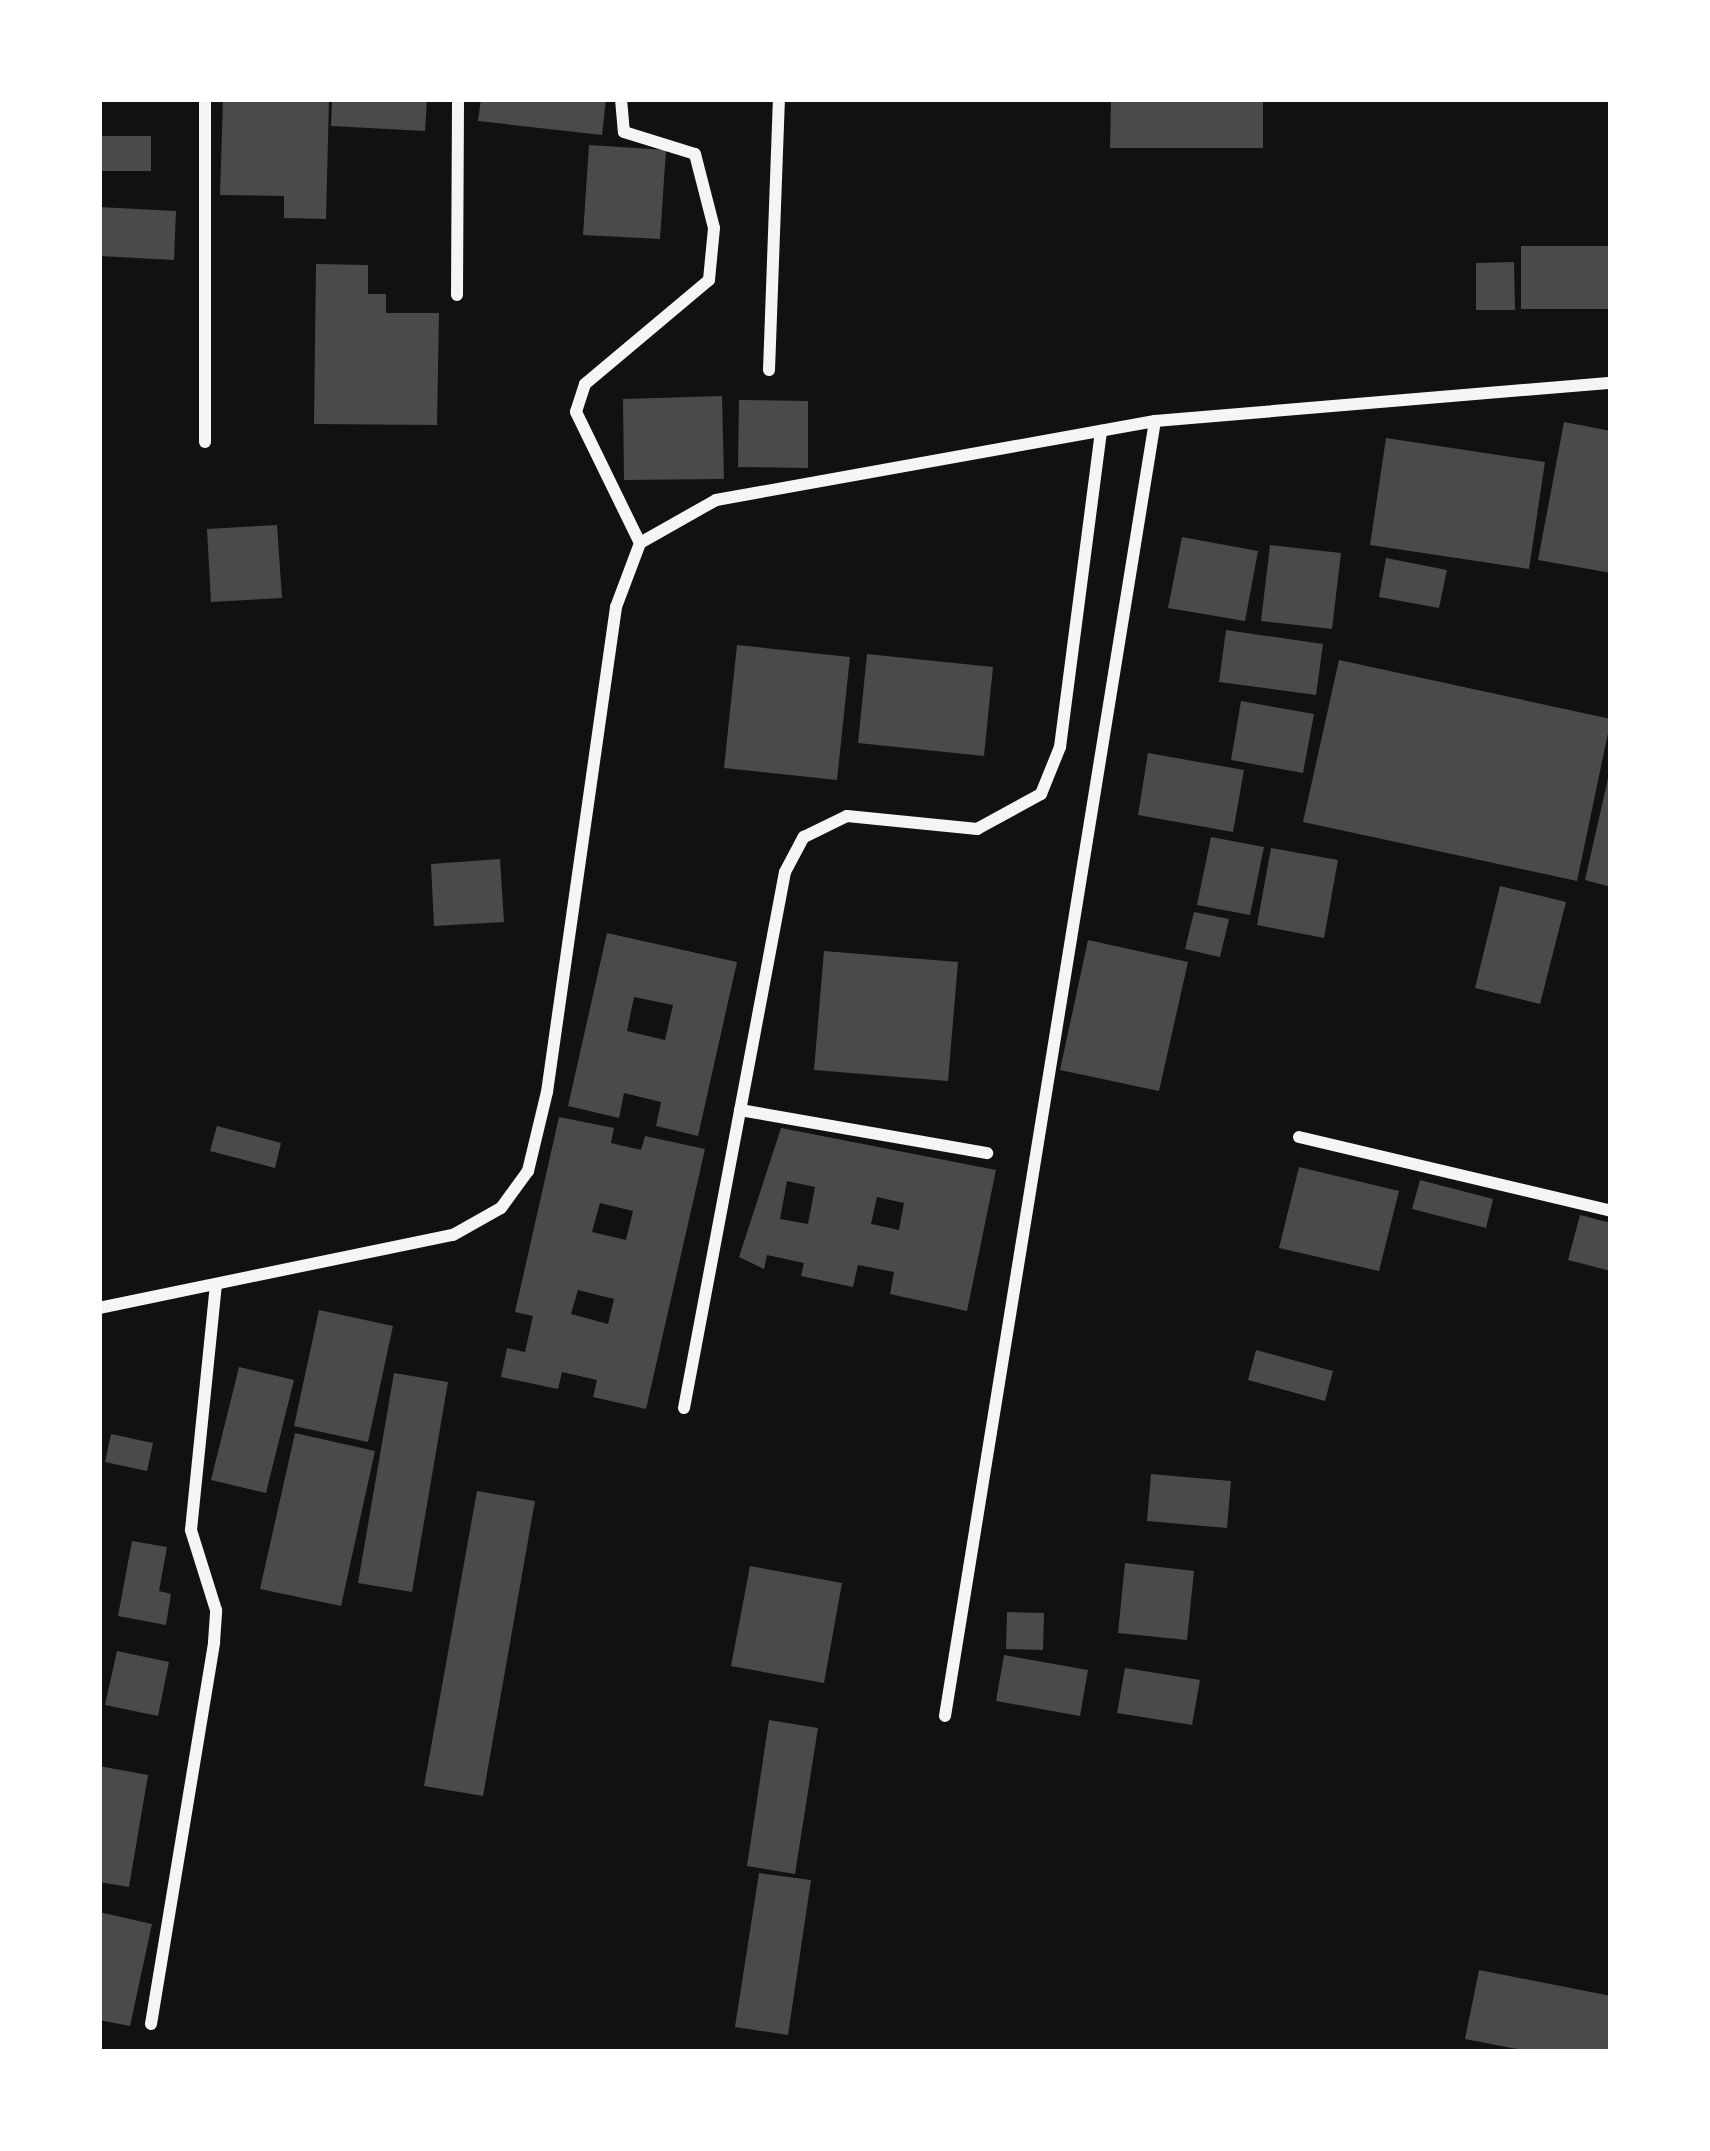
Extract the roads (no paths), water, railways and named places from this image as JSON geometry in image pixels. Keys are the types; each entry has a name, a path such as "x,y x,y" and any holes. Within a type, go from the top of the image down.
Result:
{"street":[{"path":"205,99 205,442"},
{"path":"458,99 458,295"},
{"path":"621,99 624,132 695,154 714,227 709,280 585,384 576,412 640,543"},
{"path":"769,370 779,99"},
{"path":"99,1308 453,1235 501,1208 528,1171 547,1092 616,607 640,543 716,500 1155,421 1611,383"},
{"path":"945,1716 1155,421"},
{"path":"684,1408 784,872 804,837 847,816 977,829 1041,794 1060,747 1101,431"},
{"path":"740,1110 987,1153"},
{"path":"1299,1137 1611,1211"},
{"path":"151,2024 214,1642 216,1610 191,1530 216,1284"}]}
